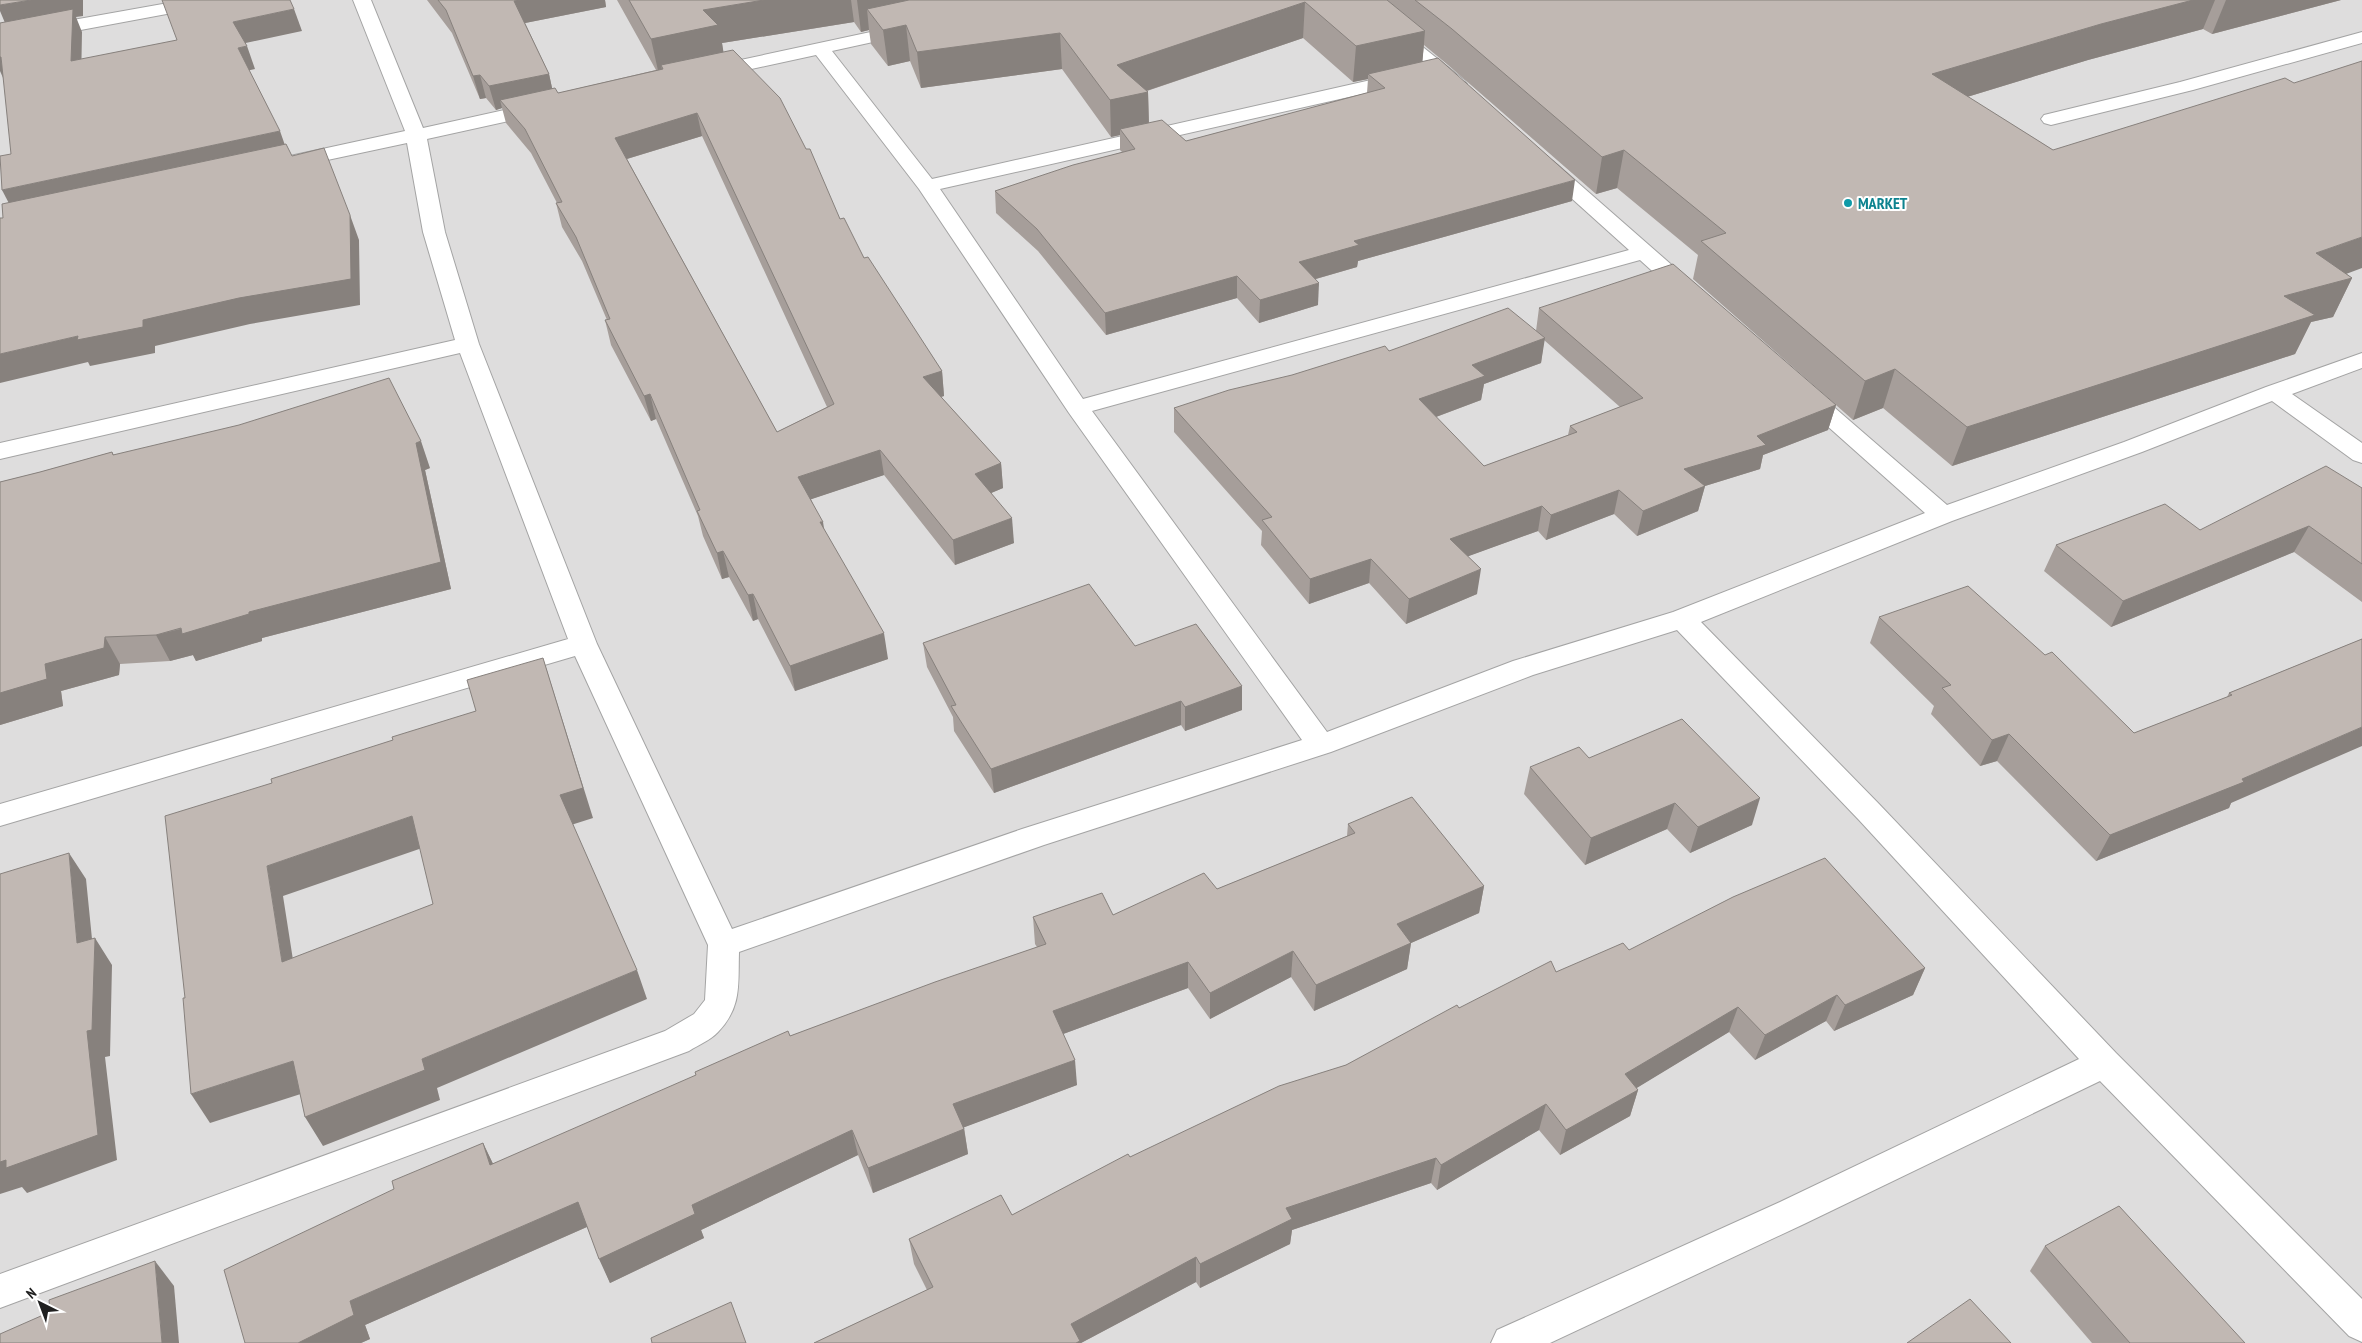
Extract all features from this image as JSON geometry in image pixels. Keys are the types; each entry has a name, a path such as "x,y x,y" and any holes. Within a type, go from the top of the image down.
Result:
{"street":[{"path":"0,39 215,0"},
{"path":"0,1291 677,1041 706,1024 721,1004 724,945 582,644 468,344 434,232 416,135 362,0"},
{"path":"1353,0 1440,70 1469,96"},
{"path":"695,75 927,25"},
{"path":"2051,119 2186,86 2362,37"},
{"path":"820,48 927,186 1077,408 1321,745"},
{"path":"927,186 1204,125 1440,70"},
{"path":"271,166 560,104"},
{"path":"1535,154 1703,305"},
{"path":"1077,408 1644,252"},
{"path":"0,451 468,344"},
{"path":"724,945 1033,837 1321,745 1523,668 1682,619 1943,515 2133,447 2362,360"},
{"path":"1793,384 1943,515"},
{"path":"2274,392 2362,455"},
{"path":"1682,619 1862,805 2104,1063 2362,1324"},
{"path":"0,815 582,644"},
{"path":"1510,1343 1792,1213 2104,1063"}],"shaded area":[{"path":"0,0 2362,0 2362,1343 0,1343"}],"building":[{"path":"0,0 31,0 0,5"},
{"path":"162,0 290,0 294,9 233,22 247,46 238,48 280,131 2,190 0,156 11,154 0,57 0,23 73,9 71,61 177,40"},
{"path":"438,0 521,0 514,1 549,74 489,86 480,75 473,76 446,10"},
{"path":"629,0 764,0 703,10 718,25 651,39"},
{"path":"909,0 1387,0 1425,31 1356,46 1305,2 1117,65 1148,92 1110,100 1060,33 917,52 906,25 883,30 867,9"},
{"name":"MARKET","path":"1415,0 2193,0 2101,24 1932,74 2053,150 2285,78 2294,83 2362,61 2362,237 2316,253 2352,278 2284,296 2315,315 1967,427 1895,369 1865,381 1701,241 1726,233 1624,150 1602,157 1452,29"},
{"path":"733,50 780,98 806,149 810,149 840,219 844,218 864,258 868,257 942,371 923,377 1001,463 975,474 1012,518 953,540 880,450 798,477 823,522 820,522 884,633 790,666 753,594 748,595 723,551 717,553 697,511 700,510 650,394 644,396 605,320 610,319 576,237 556,203 562,202 525,129 500,100 555,88 558,93 663,69 661,65","holes":["697,113 834,404 777,432 615,138"]},
{"path":"1438,58 1575,180 1354,241 1359,245 1299,262 1319,283 1260,300 1237,276 1105,313 1037,229 995,191 1073,165 1135,149 1120,129 1162,120 1186,141 1385,88 1368,74"},
{"path":"286,144 292,156 324,148 350,215 351,279 239,298 143,320 143,327 77,340 78,336 0,354 0,218 3,218 2,204"},
{"path":"1673,264 1836,405 1757,436 1766,445 1684,469 1705,486 1643,511 1619,490 1551,515 1542,506 1450,539 1481,569 1409,599 1371,559 1310,579 1262,520 1272,517 1174,408 1229,390 1292,375 1385,346 1389,351 1508,308 1545,338 1472,365 1485,376 1419,399 1484,466 1577,432 1570,426 1643,398 1539,308"},
{"path":"389,378 421,441 416,443 441,562 249,612 249,614 182,634 181,628 156,635 105,637 104,648 45,664 47,679 0,693 0,482 112,452 113,455 239,425"},
{"path":"2326,466 2362,488 2362,564 2309,526 2123,601 2056,545 2165,504 2200,530"},
{"path":"1089,584 1135,646 1196,624 1242,686 1185,707 1181,701 991,769 951,706 956,705 923,643"},
{"path":"1968,586 2045,655 2052,652 2134,733 2232,695 2229,693 2362,639 2362,727 2242,779 2244,782 2110,835 2009,734 1992,740 1942,688 1951,685 1879,617"},
{"path":"543,658 583,788 560,795 637,970 422,1059 425,1070 305,1117 293,1061 191,1094 183,998 185,998 165,816 272,783 271,779 393,740 392,737 476,711 467,680","holes":["412,816 433,904 282,962 267,866"]},
{"path":"1682,719 1760,798 1698,827 1675,803 1591,838 1530,767 1579,747 1589,758"},
{"path":"1412,797 1484,886 1397,924 1411,943 1316,985 1293,951 1210,993 1188,962 1053,1011 1075,1060 953,1104 964,1129 868,1168 852,1130 692,1205 695,1214 599,1259 578,1202 350,1301 354,1315 298,1343 245,1343 224,1270 394,1189 392,1181 483,1143 490,1165 696,1075 695,1072 788,1031 790,1036 935,982 1046,944 1033,917 1102,893 1113,915 1204,873 1217,889 1355,833 1348,824"},
{"path":"69,853 77,943 95,938 92,1030 87,1031 98,1135 6,1168 6,1160 0,1162 0,874"},
{"path":"1825,858 1925,968 1845,1005 1837,995 1765,1035 1738,1007 1625,1074 1638,1090 1566,1130 1546,1104 1441,1165 1436,1158 1286,1208 1292,1219 1200,1264 1196,1257 1071,1324 1080,1341 1076,1343 814,1343 933,1287 909,1239 1001,1195 1012,1215 1128,1154 1130,1157 1279,1086 1346,1065 1457,1005 1459,1008 1551,961 1556,972 1623,943 1629,950 1733,897"},
{"path":"2119,1206 2245,1343 2130,1343 2045,1246"},
{"path":"155,1261 162,1343 0,1343 0,1334 50,1312 49,1300"},
{"path":"1970,1299 2011,1343 1907,1343"},
{"path":"731,1302 746,1343 652,1343 651,1338"}],"place":[{"name":"MARKET","path":"1848,203"}]}
